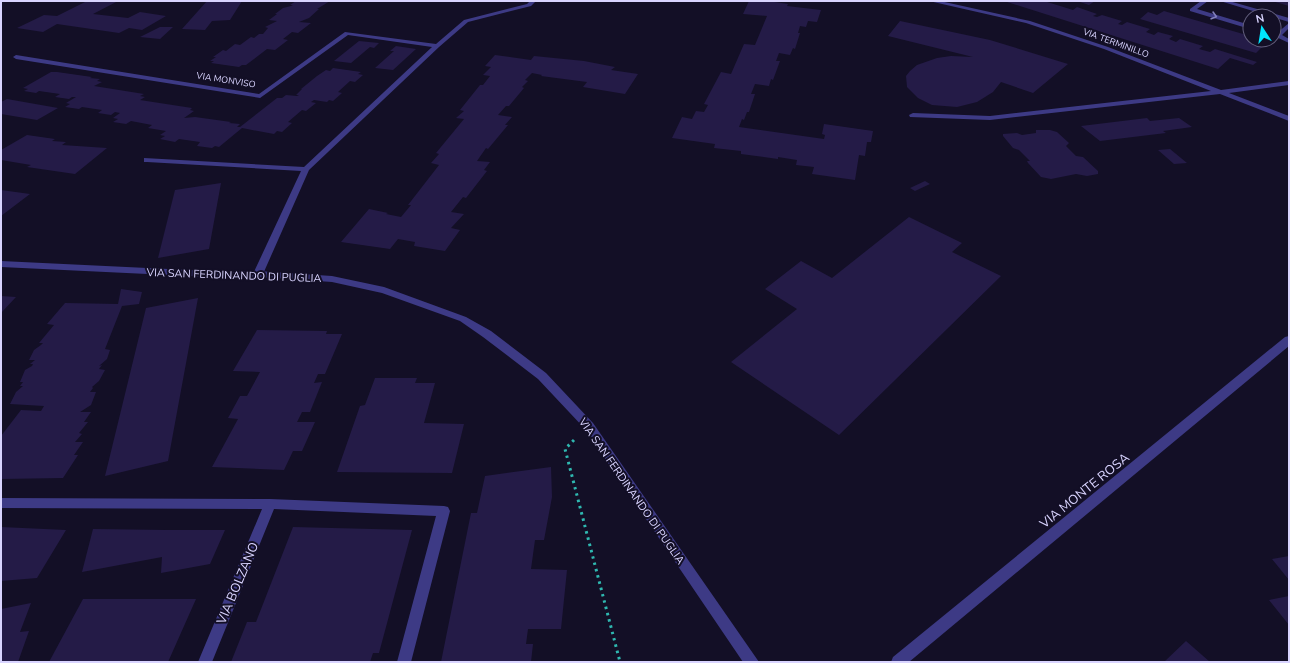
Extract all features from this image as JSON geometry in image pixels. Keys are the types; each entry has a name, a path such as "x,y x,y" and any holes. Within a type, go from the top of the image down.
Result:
{"street":[{"path":"258,274 306,169 437,46 466,21 530,5 533,1"},
{"name":"VIA TERMINILLO","path":"932,1 1028,22 1106,48 1223,92 1289,119"},
{"path":"1205,1 1192,10 1242,25"},
{"path":"1223,1 1289,20"},
{"name":"VIA MONVISO","path":"16,57 260,96 347,33 437,46"},
{"path":"913,115 990,118 1223,92 1289,83"},
{"path":"147,160 306,169"},
{"name":"VIA SAN FERDINANDO DI PUGLIA","path":"1,264 223,275 258,274 332,279 384,290 463,319 487,334 542,376 589,426 752,662"},
{"name":"VIA MONTE ROSA","path":"898,662 1289,340"},
{"path":"1,503 270,504 444,511 404,662"},
{"name":"VIA BOLZANO","path":"204,662 270,504"}],"path":[{"path":"589,426 565,449 620,662"}],"building":[{"path":"87,1 118,1 93,14 128,18 140,12 166,16 142,30 129,28 119,33 57,24 43,32 17,28 44,15 57,16"},
{"path":"207,1 242,1 230,20 212,21 205,30 182,29"},
{"path":"296,1 330,1 317,9 319,9 309,18 299,22 311,23 298,33 292,32 283,39 288,40 275,50 267,49 246,65 239,67 211,63 214,61 210,61 216,57 213,57 223,50 226,51 235,44 240,45 251,37 254,38 259,34 263,34 268,28 265,27 277,21 269,20 277,14 275,14 283,8 293,5 290,5"},
{"path":"749,1 768,1 788,4 787,6 821,10 817,22 808,21 806,27 800,26 798,33 800,33 795,49 793,48 790,55 779,53 776,61 780,61 773,80 771,79 769,86 755,84 751,94 755,94 749,112 747,112 744,120 742,119 739,127 824,139 825,135 822,134 824,124 873,131 871,142 867,142 865,156 859,155 855,180 812,174 814,167 796,165 797,160 741,154 741,151 714,148 715,144 672,138 682,117 692,119 696,111 704,112 708,105 704,104 721,72 731,74 744,44 755,45 767,16 743,14"},
{"path":"1004,1 1044,1 1073,10 1077,7 1097,14 1093,16 1097,17 1102,15 1122,21 1118,24 1122,25 1127,22 1150,29 1146,32 1154,35 1158,32 1173,36 1169,39 1176,42 1180,39 1203,46 1199,49 1210,52 1215,49 1257,62 1253,65 1230,58 1218,69"},
{"path":"1077,1 1095,1 1089,5"},
{"path":"1272,1 1289,1 1289,6"},
{"path":"1164,11 1242,34 1242,48 1261,48 1256,53 1140,19 1148,12 1157,15"},
{"path":"900,21 990,40 1068,64 1033,93 1001,82 993,92 977,102 957,107 932,105 918,98 907,87 906,76 910,71 917,65 937,58 951,56 973,57 888,36"},
{"path":"160,27 173,27 160,39 140,37"},
{"path":"359,41 379,43 374,48 370,47 351,63 334,61"},
{"path":"396,46 416,49 393,70 375,68 394,51 390,51"},
{"path":"495,55 531,60 534,56 584,61 615,67 611,70 638,74 625,94 583,87 587,82 541,76 542,75 532,73 525,80 528,81 522,87 524,88 509,106 506,106 498,115 512,117 505,125 508,125 488,149 486,148 477,161 490,162 484,170 487,171 466,198 463,197 451,212 464,214 451,228 460,230 445,251 414,246 415,242 398,239 390,249 341,242 369,209 401,217 411,205 408,205 439,165 431,163 439,154 436,153 464,119 456,118 464,111 460,110 480,85 483,85 490,76 483,75 491,67 485,66"},
{"path":"333,68 361,72 358,74 363,75 355,82 350,81 338,92 342,93 333,101 329,100 327,102 314,100 311,102 316,103 306,111 302,110 288,122 292,123 282,132 277,131 274,134 242,128 219,147 215,146 212,148 197,146 200,142 179,139 175,142 160,139 165,136 160,135 166,131 148,128 152,125 131,121 126,124 113,122 118,119 113,118 120,113 115,112 111,115 98,113 102,110 82,107 79,109 65,107 70,104 66,103 76,97 69,99 55,97 60,94 39,91 36,93 24,91 28,89 23,88 51,72 92,77 90,78 100,79 97,81 102,82 94,86 144,94 140,96 145,97 140,100 192,108 190,110 194,111 184,118 195,117 231,122 229,123 240,124 237,127 240,127 277,98 282,98 286,95 297,96 299,95 296,95 317,76 326,70 330,71"},
{"path":"7,99 58,108 37,120 1,114 1,102"},
{"path":"1147,118 1150,121 1179,118 1192,127 1163,131 1166,133 1100,141 1081,126"},
{"path":"1036,130 1050,130 1057,132 1069,143 1066,146 1076,156 1083,157 1098,171 1098,174 1087,176 1076,174 1051,179 1041,177 1027,161 1030,161 1019,150 1013,148 1003,136 1003,134 1017,133 1022,135 1036,133"},
{"path":"27,135 55,139 52,141 66,142 62,145 107,148 75,174 27,167 31,165 1,160 1,150"},
{"path":"1170,149 1187,163 1174,164 1158,150"},
{"path":"925,181 930,184 915,191 910,188"},
{"path":"221,183 209,249 158,258 175,190"},
{"path":"1,190 30,194 1,216"},
{"path":"909,217 962,243 952,252 1001,276 839,435 731,362 797,309 765,289 801,261 832,278"},
{"path":"121,289 142,292 139,304 122,306 105,349 110,350 107,359 99,366 102,365 99,369 105,370 99,381 92,387 93,388 90,392 96,392 91,405 80,412 91,412 84,422 88,422 79,433 82,434 75,442 83,442 74,455 78,455 63,478 1,479 1,436 21,410 41,411 44,406 10,404 16,392 23,386 20,386 23,382 20,382 25,370 32,366 33,364 30,364 35,360 29,360 34,350 43,343 39,343 54,325 47,324 65,303 118,304"},
{"path":"1,296 16,297 1,313"},
{"path":"198,298 168,461 105,476 146,308"},
{"path":"257,330 327,331 326,334 342,334 325,374 318,374 314,383 322,382 310,412 302,412 297,422 315,422 302,451 293,451 284,470 212,467 238,419 228,418 240,396 247,396 260,372 233,371"},
{"path":"375,378 417,378 415,383 435,383 424,423 464,424 452,473 337,472 360,406 365,405"},
{"path":"551,467 552,497 544,540 535,540 531,569 567,570 561,629 528,629 526,644 533,644 531,662 441,662 471,513 477,513 485,476"},
{"path":"1,527 66,530 37,578 1,581"},
{"path":"293,527 412,530 379,653 373,653 370,662 231,662 247,622 256,622"},
{"path":"93,529 225,530 210,564 161,573 162,557 82,572"},
{"path":"1289,556 1289,580 1272,559"},
{"path":"1289,596 1289,625 1269,600"},
{"path":"83,599 196,599 168,662 49,662"},
{"path":"31,603 20,632 29,631 18,662 1,662 1,609"},
{"path":"1186,641 1210,662 1164,662"}]}
